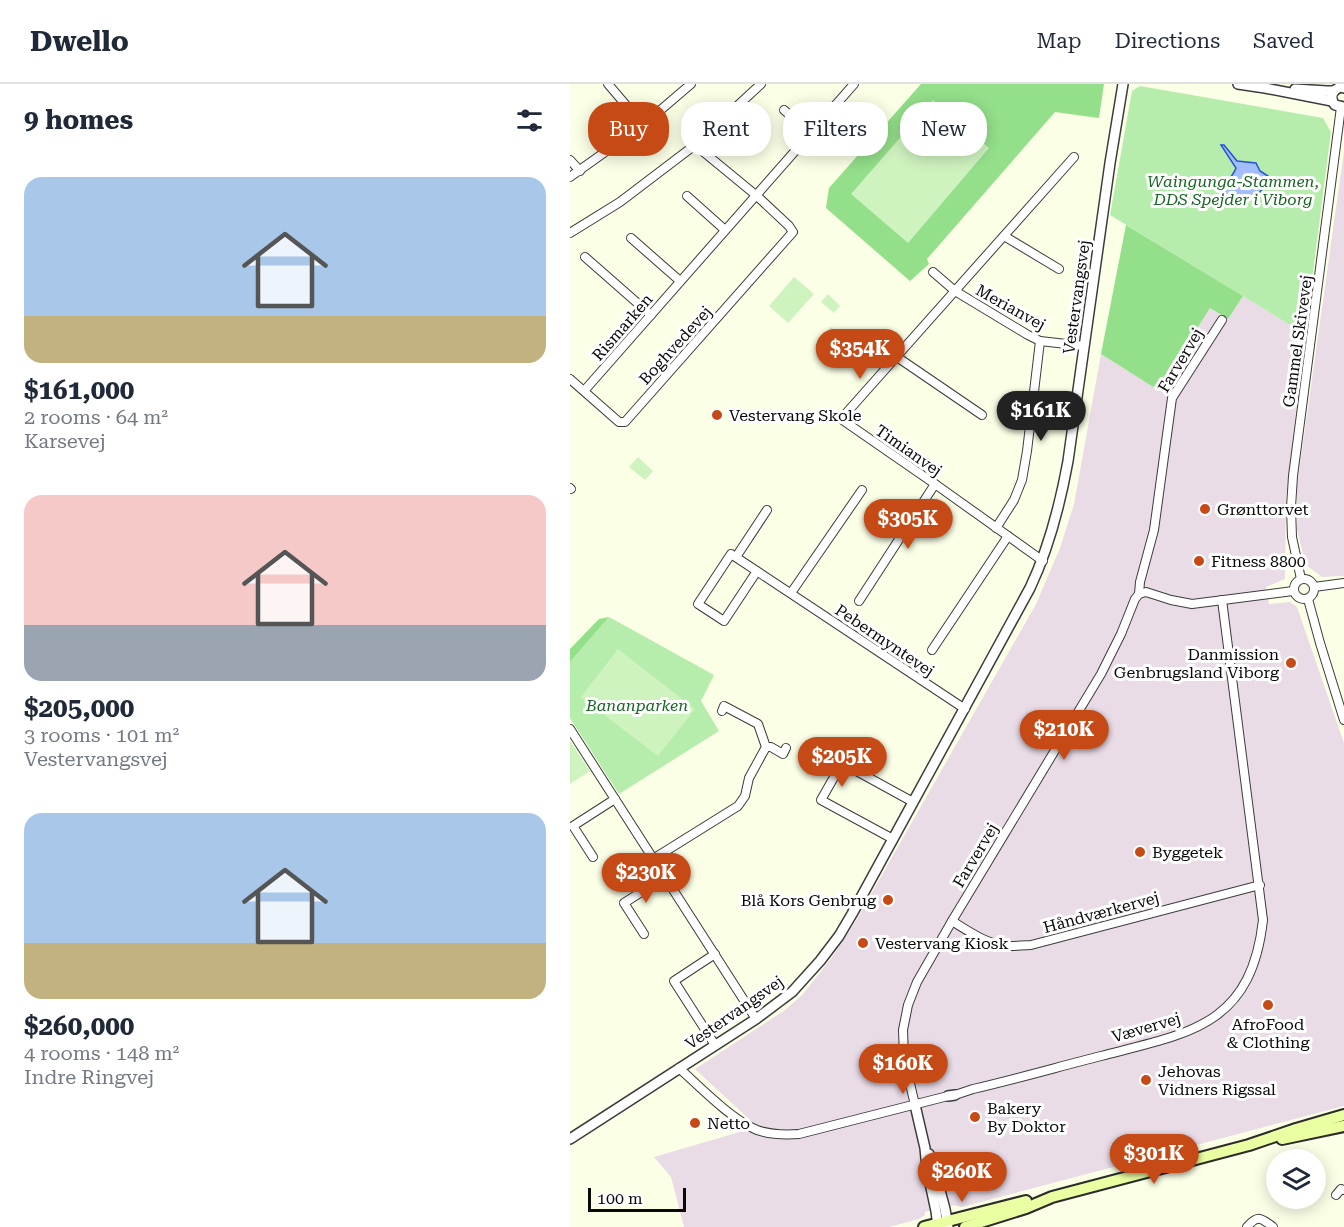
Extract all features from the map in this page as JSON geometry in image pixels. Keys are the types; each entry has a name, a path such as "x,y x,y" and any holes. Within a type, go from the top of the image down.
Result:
{"main road":[{"path":"924,1227 943,1225 1023,1201 1052,1197 1249,1145 1344,1115"},
{"path":"1249,1145 1344,1126"},
{"path":"965,1227 1026,1208 1052,1197"}],"street":[{"path":"608,84 623,102"},
{"path":"669,103 691,84"},
{"path":"742,102 761,84"},
{"name":"Rismarken","path":"837,102 853,84"},
{"name":"Vestervangsvej","path":"570,1139 756,1019 792,992 820,961 839,936 1030,588 1042,561 1061,498 1067,469 1123,84"},
{"path":"1238,84 1332,101 1335,105 1343,107"},
{"path":"1265,88 1327,92 1341,87"},
{"path":"1332,101 1332,94 1341,87"},
{"name":"Gammel Skivevej","path":"1301,579 1292,537 1293,477 1343,107"},
{"path":"570,177 601,156"},
{"path":"570,233 620,202 681,156"},
{"path":"708,156 757,196"},
{"name":"Rismarken","path":"584,391 791,156"},
{"name":"Timianvej","path":"1042,561 842,419 1074,157"},
{"path":"570,160 580,171"},
{"path":"687,196 725,230"},
{"name":"Boghvedevej","path":"570,379 619,422 625,422 793,232 757,196"},
{"path":"1004,237 1059,269"},
{"path":"631,238 680,281"},
{"path":"585,257 651,315"},
{"name":"Merianvej","path":"933,272 955,291 1040,341 1084,346"},
{"name":"Farvervej","path":"943,1225 936,1211 925,1148 905,1067 903,1030 908,1005 917,982 952,921 1101,674 1121,634 1139,594 1154,530 1172,398 1222,320"},
{"path":"996,528 1014,501 1022,480 1040,341"},
{"path":"897,357 982,415"},
{"path":"859,602 935,484"},
{"path":"791,593 862,490"},
{"path":"757,571 724,621 698,604 731,554 736,557 767,510"},
{"path":"932,650 1008,536"},
{"name":"Pebermyntevej","path":"736,557 965,709"},
{"path":"1301,579 1309,581 1314,587 1313,594 1305,600 1296,597 1293,591 1295,584 1301,579"},
{"path":"1314,587 1344,583"},
{"path":"1139,594 1146,592 1181,603 1192,604 1293,591"},
{"path":"1308,599 1344,720"},
{"name":"Vævervej","path":"679,1068 738,1120 757,1130 777,1135 799,1134 1174,1037 1221,1012 1246,982 1254,965 1261,944 1263,920 1222,600"},
{"path":"653,859 738,806 745,796 749,778 766,747 758,724 724,706 722,711"},
{"path":"570,729 756,1019"},
{"path":"766,747 771,747 783,754 786,748"},
{"path":"893,839 821,800 831,781 842,763 913,802"},
{"path":"592,856 573,826 615,799"},
{"path":"644,934 624,903 665,877"},
{"name":"Håndværkervej","path":"952,921 994,943 1009,946 1031,945 1260,885"},
{"path":"715,954 674,981 715,1045"},
{"path":"1336,1195 1341,1189 1344,1190"},
{"path":"1247,1227 1257,1218 1273,1227"}],"shaded area":[{"path":"1344,151 1344,576 1322,577 1306,565 1297,530 1297,486"},
{"path":"1243,296 1305,334 1286,497 1285,579 1266,587 1269,604 1290,602 1297,607 1344,743 1344,1106 962,1207 954,1205 925,1212 925,1215 919,1219 889,1227 684,1227 671,1177 654,1157 743,1131 750,1120 695,1069 785,1010 803,994 832,957 854,924 1036,604 1060,548 1074,504 1101,354 1158,390 1210,308 1228,319"}],"green space":[{"path":"921,84 1104,84 1099,118 1055,112 927,259 929,264 910,281 826,208 829,188 857,156 888,156 888,121 900,108 900,156 987,156 987,102 905,102"},
{"name":"Waingunga-Stammen, DDS Spejder i Viborg","path":"1140,86 1323,118 1331,132 1305,334 1110,215 1132,91"},
{"path":"900,138 900,156 982,156 908,243 851,194 884,156 888,156 888,152"},
{"path":"1126,225 1243,296 1228,319 1210,308 1158,390 1101,354"},
{"path":"794,277 814,294 788,323 769,306"},
{"path":"828,294 840,306 834,313 821,302"},
{"path":"831,327 842,336 826,354 815,345"},
{"path":"638,457 653,471 645,480 629,467"},
{"name":"Bananparken","path":"609,617 714,675 701,701 719,731 619,794 570,718 570,662"},
{"path":"609,617 570,662 570,649 599,619"},
{"path":"618,649 695,709 658,756 581,697"},
{"path":"570,741 590,771 570,784"}],"water":[{"path":"1221,145 1224,145 1237,161 1256,163 1260,171 1268,176 1269,179 1258,195 1238,204 1227,201 1224,197 1224,189 1236,168"}],"place":[{"name":"Vestervang Skole","path":"717,415"},
{"name":"Grønttorvet","path":"1205,509"},
{"name":"Fitness 8800","path":"1199,561"},
{"name":"Danmission Genbrugsland Viborg","path":"1291,663"},
{"name":"Byggetek","path":"1140,852"},
{"name":"Blå Kors Genbrug","path":"888,900"},
{"name":"Vestervang Kiosk","path":"863,943"},
{"name":"AfroFood & Clothing","path":"1268,1005"},
{"name":"Jehovas Vidners Rigssal","path":"1146,1080"},
{"name":"Bakery By Doktor","path":"975,1117"},
{"name":"Netto","path":"695,1123"}]}
